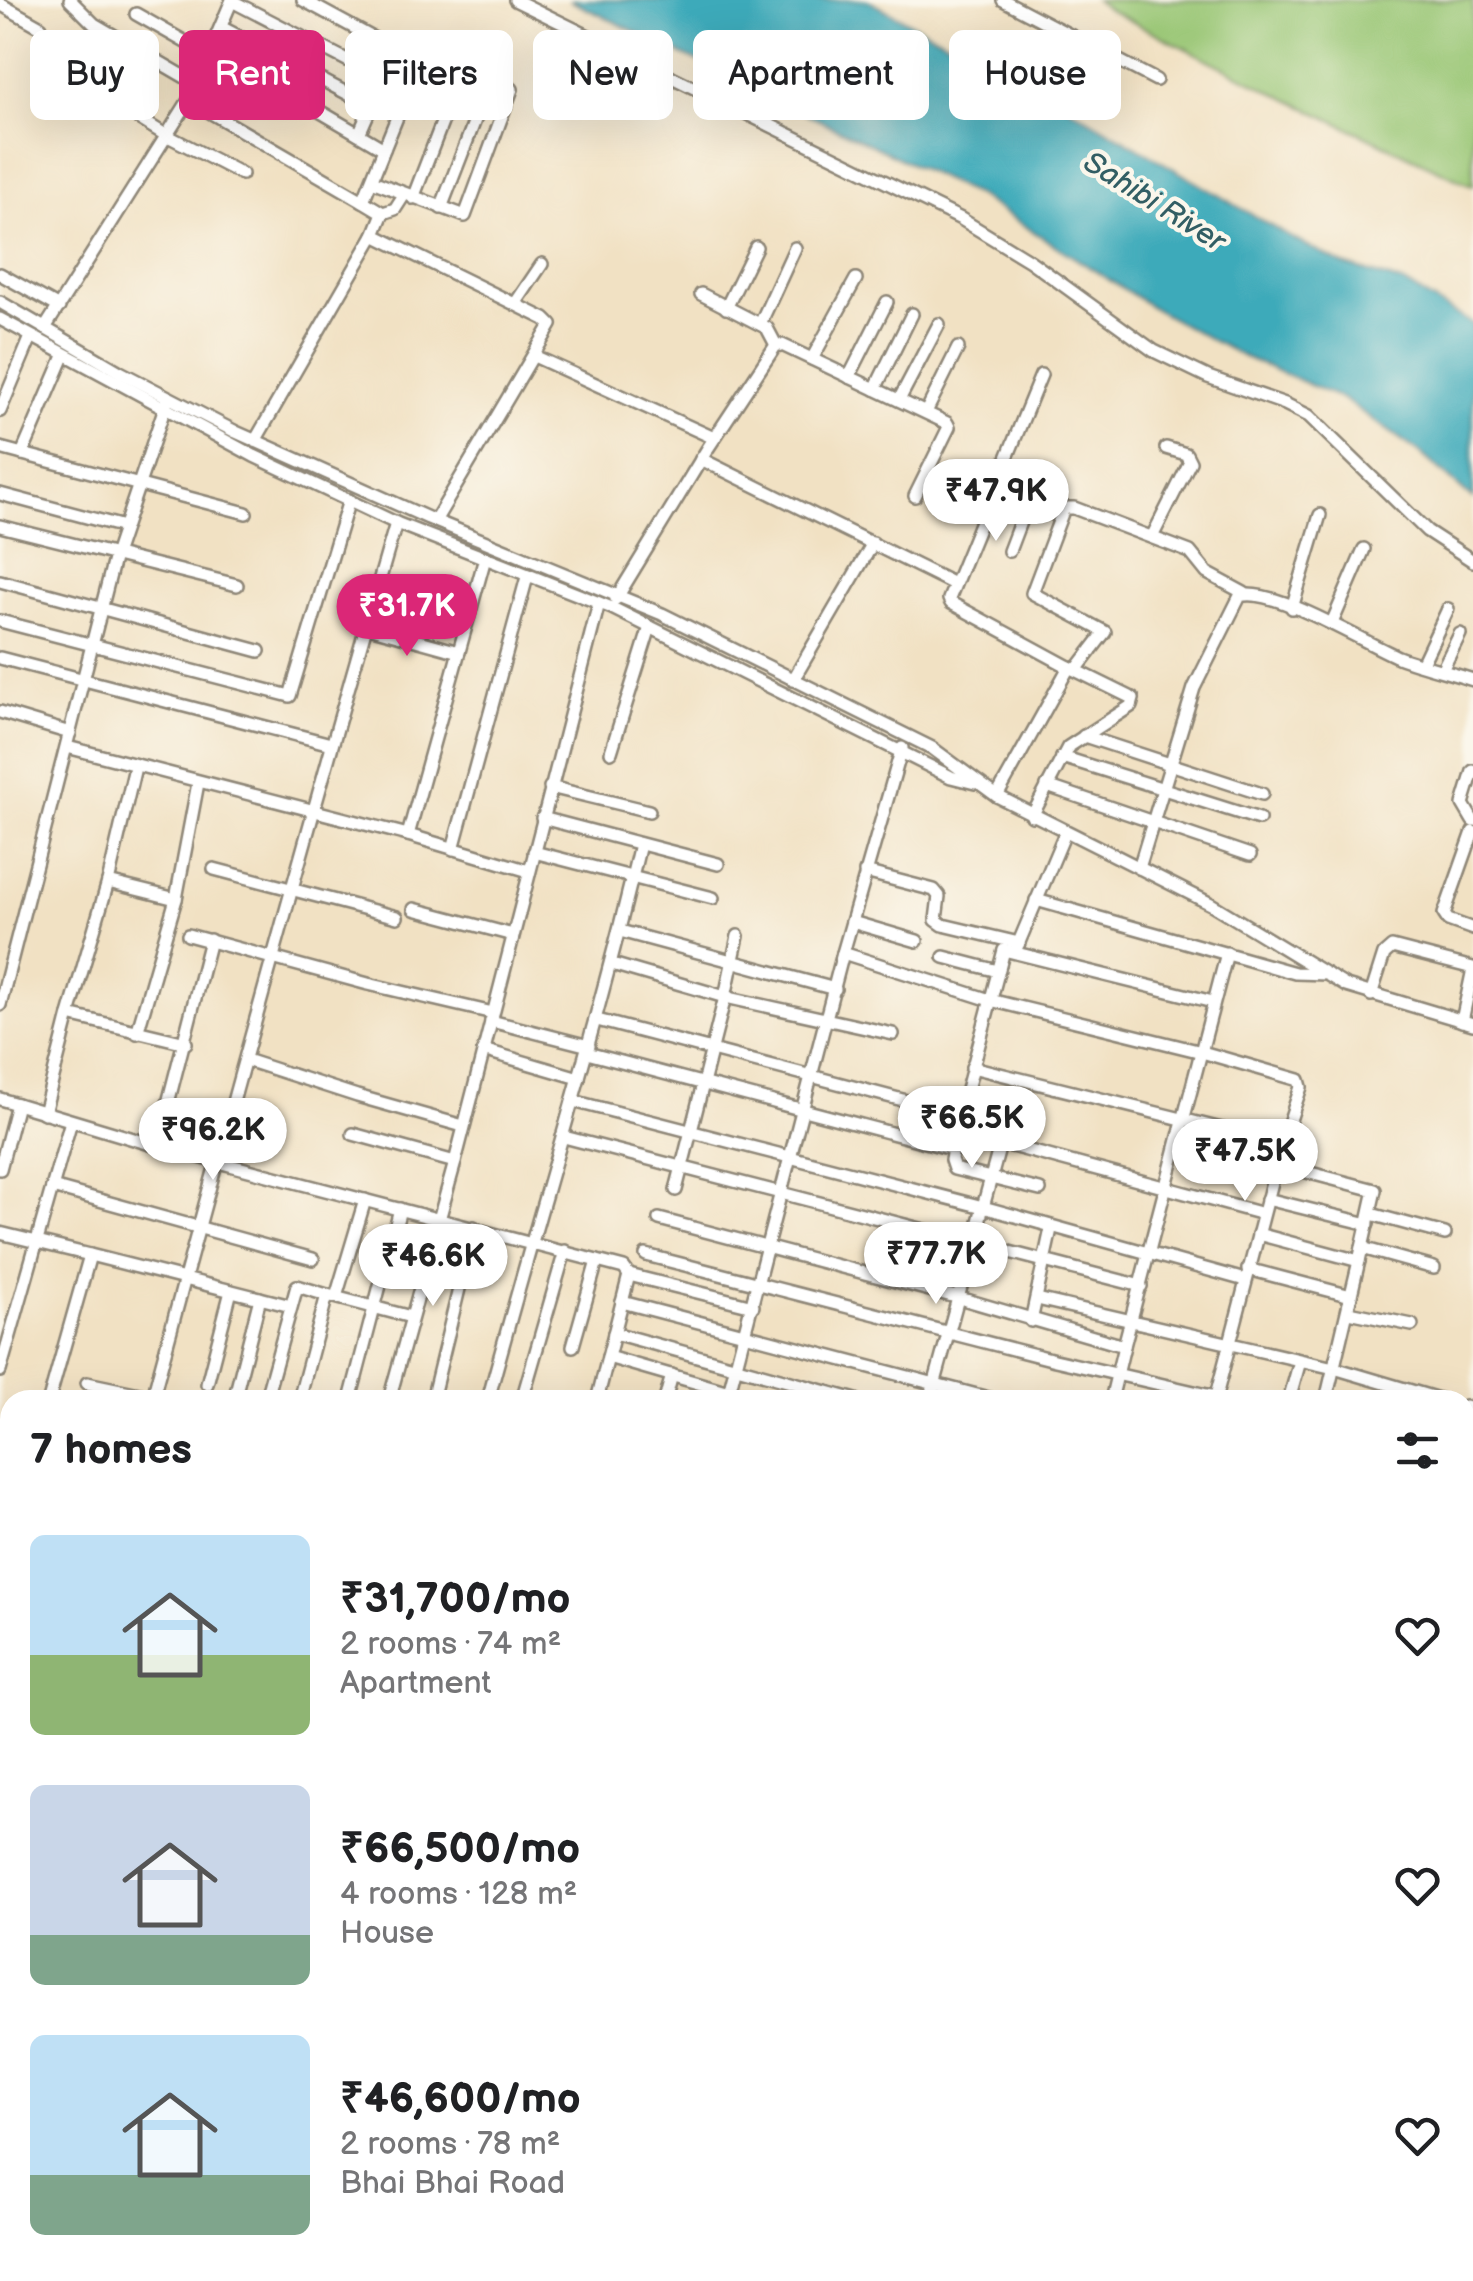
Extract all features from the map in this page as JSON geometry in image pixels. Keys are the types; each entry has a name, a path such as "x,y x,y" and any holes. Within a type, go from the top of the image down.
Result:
{"street":[{"path":"70,0 94,24 179,74"},
{"path":"221,30 232,0 345,59"},
{"path":"303,0 359,30"},
{"path":"514,0 961,220 1030,261 1154,351 1297,409 1324,430 1426,532 1473,561"},
{"path":"1003,0 1156,80"},
{"path":"0,4 41,27"},
{"path":"136,14 179,40"},
{"path":"222,27 345,92"},
{"path":"325,114 384,149"},
{"path":"45,328 179,116"},
{"path":"140,120 242,174"},
{"path":"223,120 383,213 395,210 408,196 441,120"},
{"path":"359,134 365,120"},
{"path":"363,201 396,120"},
{"path":"440,208 475,120"},
{"path":"372,180 462,217 467,213 501,120"},
{"path":"255,441 374,236 383,213"},
{"path":"374,236 551,324 435,521"},
{"path":"726,308 756,248"},
{"path":"760,324 796,248"},
{"path":"515,304 542,264"},
{"path":"0,274 59,307"},
{"path":"812,359 856,279"},
{"path":"701,294 760,324 773,335 776,345"},
{"path":"0,302 254,456 396,522 606,606 951,777 979,785"},
{"path":"849,376 886,302"},
{"path":"875,389 912,314"},
{"path":"0,319 64,356 435,521 618,595 793,680 908,737 960,766 979,785 1032,816 1235,918 1346,986 1371,995 1468,1023 1473,969 1392,947 1384,954 1371,995"},
{"path":"899,400 939,324"},
{"path":"0,411 31,337"},
{"path":"776,345 949,426 916,496"},
{"path":"392,1390 456,1162 550,787 606,606 618,595 776,345"},
{"path":"926,412 958,348"},
{"path":"22,454 64,356"},
{"path":"534,356 714,438"},
{"path":"1032,816 1068,748 1130,706 1133,700 951,604 954,584 1002,476 1040,375"},
{"path":"0,1006 115,555 167,402"},
{"path":"0,448 246,512"},
{"path":"1152,537 1190,462 1186,454 1166,448"},
{"path":"702,458 954,584"},
{"path":"1002,476 1028,487 1031,494 1008,550"},
{"path":"0,494 124,527"},
{"path":"0,621 290,696 349,500"},
{"path":"997,796 1072,669 1105,632 1032,593 1060,513 1068,506 1195,555 1207,573 1244,593 1332,624 1390,653 1471,676"},
{"path":"1292,608 1320,515"},
{"path":"155,1390 312,811 396,522"},
{"path":"0,526 236,585"},
{"path":"793,680 873,543"},
{"path":"1332,624 1364,549"},
{"path":"408,835 485,558"},
{"path":"452,848 528,576"},
{"path":"0,581 259,651"},
{"path":"1139,868 1194,688 1234,604 1244,593"},
{"path":"1422,664 1448,610"},
{"path":"366,626 459,652"},
{"path":"611,752 650,627"},
{"path":"1442,670 1460,634"},
{"path":"0,658 331,744"},
{"path":"0,712 70,733"},
{"path":"1084,736 1262,794"},
{"path":"730,1390 865,872 908,737"},
{"path":"67,747 408,835 528,871"},
{"path":"1062,757 1259,820"},
{"path":"44,1113 108,882 135,767"},
{"path":"1473,771 1463,804 1473,821"},
{"path":"137,1033 176,899 198,783"},
{"path":"1047,786 1250,854"},
{"path":"550,787 649,811"},
{"path":"542,818 718,864"},
{"path":"1473,832 1444,914 1448,920 1473,929"},
{"path":"1018,947 1065,833"},
{"path":"491,1390 597,1020 640,844"},
{"path":"534,852 714,898"},
{"path":"214,869 397,917"},
{"path":"865,872 934,890 939,896 936,920 942,925 1214,1002"},
{"path":"108,882 176,899"},
{"path":"1036,900 1296,972 1327,974"},
{"path":"414,909 512,935"},
{"path":"852,922 917,941"},
{"path":"620,930 835,989"},
{"path":"188,934 492,1017 702,1084 952,1149"},
{"path":"676,1190 738,936"},
{"path":"157,1146 210,940"},
{"path":"1018,947 1004,950 956,1131 951,1165 954,1169 1040,1190"},
{"path":"844,953 990,1000 1299,1080 1301,1088 1276,1164 1218,1390"},
{"path":"1114,1390 1227,953"},
{"path":"944,958 998,971"},
{"path":"612,964 725,997 893,1034"},
{"path":"69,1015 186,1043"},
{"path":"597,1020 960,1115"},
{"path":"483,1050 579,1078"},
{"path":"246,1060 463,1126"},
{"path":"972,1067 1282,1144"},
{"path":"0,1100 216,1162 565,1251 622,1267 630,1275 753,1306"},
{"path":"573,1101 1148,1254 1351,1296"},
{"path":"0,1168 17,1104"},
{"path":"0,1371 71,1121"},
{"path":"956,1131 1263,1214"},
{"path":"353,1134 456,1162"},
{"path":"564,1137 1141,1286"},
{"path":"932,1390 1000,1145"},
{"path":"1276,1164 1376,1192 1330,1390"},
{"path":"52,1187 313,1259"},
{"path":"1267,1198 1445,1234"},
{"path":"301,1390 365,1200"},
{"path":"353,1390 400,1209"},
{"path":"659,1218 1124,1346"},
{"path":"434,1390 474,1227"},
{"path":"1032,1321 1052,1228"},
{"path":"0,1233 291,1306"},
{"path":"1258,1234 1434,1268"},
{"path":"525,1390 565,1251"},
{"path":"51,1390 90,1255"},
{"path":"646,1255 1180,1390"},
{"path":"573,1346 596,1261"},
{"path":"599,1390 630,1275"},
{"path":"268,1390 300,1285 411,1318"},
{"path":"206,1384 231,1291"},
{"path":"237,1390 260,1298"},
{"path":"1036,1299 1334,1368 1408,1390"},
{"path":"622,1302 957,1390"},
{"path":"1349,1312 1412,1325"},
{"path":"614,1333 811,1390"},
{"path":"608,1357 715,1390"},
{"path":"1292,1390 1300,1361"},
{"path":"668,1390 672,1376"},
{"path":"87,1383 118,1390"},
{"path":"703,1390 704,1385"}],"green space":[{"path":"1096,0 1473,0 1473,186 1291,101"}],"water":[{"path":"569,0 867,0 924,30 693,30 693,59 673,50 673,30 632,30"},
{"name":"Sahibi River","path":"929,33 949,43 949,120 1091,120 1288,236 1344,265 1403,283 1473,324 1473,499 1419,452 1343,399 1242,356 1158,311 978,196 819,120 929,120"}]}
